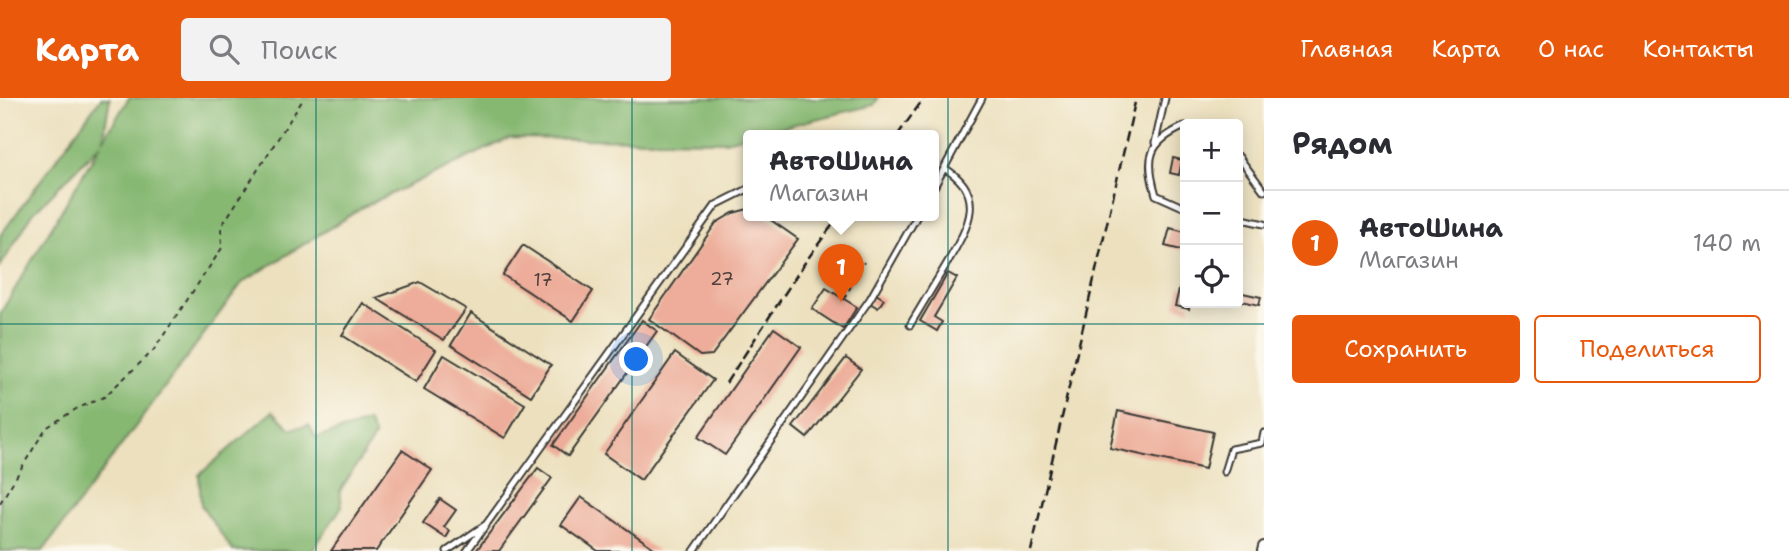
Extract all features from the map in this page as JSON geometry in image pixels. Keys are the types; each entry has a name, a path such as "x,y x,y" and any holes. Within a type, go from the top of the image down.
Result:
{"lane":[{"path":"939,178 982,98"},
{"path":"1165,98 1149,171 1156,195 1180,206"},
{"path":"1155,144 1180,128"},
{"path":"1243,163 1264,191"},
{"path":"910,326 970,219 969,195 964,185 959,177 944,168"},
{"path":"467,551 716,205 743,192"},
{"path":"1243,219 1264,224"},
{"path":"694,551 870,299 914,221"},
{"path":"1224,472 1231,449 1262,443 1264,433"},
{"path":"447,551 487,523"}],"path":[{"path":"0,503 46,428 76,409 104,397 153,351 222,248 221,227 304,98"},
{"path":"844,299 864,262"}],"green space":[{"path":"101,98 110,98 103,140 129,98 878,98 874,105 771,130 743,130 743,137 725,141 510,138 365,206 242,283 43,551 0,551 0,314 101,144 33,213 0,267 0,236"},
{"path":"273,411 291,429 309,425 316,438 368,422 375,436 340,491 342,506 312,551 233,551 201,505 199,475"}],"building":[{"path":"1173,158 1180,160 1179,175 1170,173"},
{"path":"743,210 743,221 772,221 798,239 712,355 700,356 649,319 716,223"},
{"path":"1170,228 1180,231 1180,250 1165,246"},
{"path":"523,245 593,291 573,321 503,275"},
{"path":"948,273 957,278 934,317 942,322 937,331 920,321"},
{"path":"420,282 466,309 444,340 376,298"},
{"path":"1180,286 1180,307 1175,306"},
{"path":"826,288 857,307 843,329 812,309"},
{"path":"1243,293 1261,297 1259,305 1243,301"},
{"path":"876,294 884,299 878,308 870,303"},
{"path":"363,303 436,350 416,382 342,335"},
{"path":"471,313 551,365 531,396 451,345"},
{"path":"642,320 657,331 568,456 553,445"},
{"path":"774,328 801,347 725,455 698,437"},
{"path":"675,353 713,380 641,480 604,454"},
{"path":"444,355 525,404 505,438 424,389"},
{"path":"846,358 861,369 807,438 793,427"},
{"path":"1118,411 1213,432 1205,469 1110,448"},
{"path":"402,450 432,470 376,551 331,551"},
{"path":"538,468 552,478 499,551 476,551"},
{"path":"581,497 658,551 598,551 561,525"},
{"path":"440,499 456,510 444,527 450,531 446,538 423,523"}],"railway":[{"path":"901,130 924,98"},
{"path":"1031,551 1136,98"},
{"path":"726,383 835,221"}],"place":[{"name":"АвтоШина","path":"841,302"}]}
